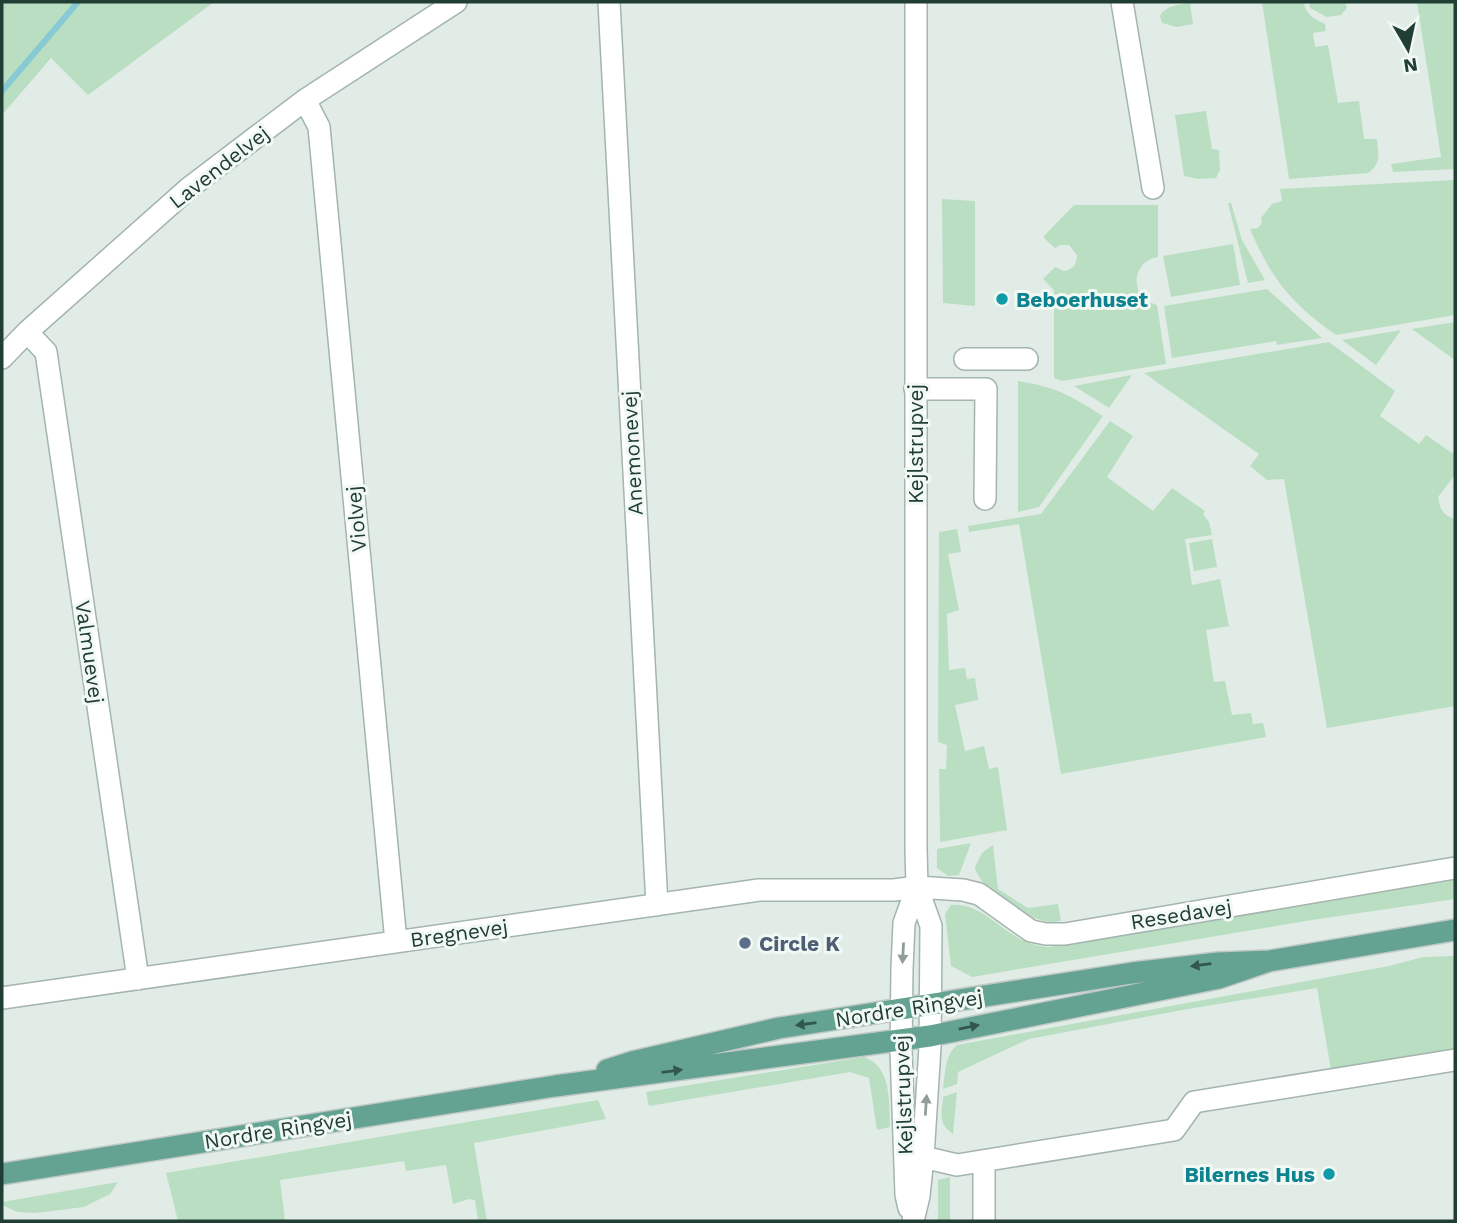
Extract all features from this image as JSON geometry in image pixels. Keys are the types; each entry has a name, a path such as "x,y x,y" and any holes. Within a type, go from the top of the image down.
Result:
{"main road":[{"name":"Nordre Ringvej","path":"555,1086 632,1062 779,1028 1132,973 1218,963 1269,961 1455,930"},
{"name":"Nordre Ringvej","path":"2,1174 555,1086 901,1041 1219,978 1269,961"}],"street":[{"name":"Lavendelvej","path":"2,358 27,332 189,188 305,100 456,2"},
{"name":"Anemonevej","path":"609,2 657,905"},
{"name":"Kejlstrupvej","path":"913,1221 923,1157 930,1036 931,926 917,887 916,2"},
{"path":"1122,2 1153,188"},
{"name":"Violvej","path":"305,100 319,127 396,942"},
{"name":"Valmuevej","path":"27,332 46,352 138,979"},
{"path":"985,499 986,390 975,359 1027,359"},
{"path":"915,389 986,390"},
{"name":"Resedavej","path":"917,887 963,890 979,894 1031,931 1056,934 1455,868"},
{"name":"Bregnevej","path":"2,998 759,890 894,890 917,887"},
{"name":"Kejlstrupvej","path":"913,1221 906,1195 900,1010 904,923 917,887"},
{"name":"Kejlstrupvej","path":"923,1157 957,1165 1174,1130 1194,1102 1455,1060"},
{"path":"984,1161 984,1221"}],"green space":[{"path":"2,2 214,2 88,95 51,58 2,115"},
{"path":"1262,2 1304,2 1311,16 1325,24 1326,31 1313,33 1315,47 1328,45 1338,103 1359,101 1364,139 1377,139 1377,162 1368,173 1289,179"},
{"path":"1309,2 1345,2 1347,8 1341,15 1327,17 1310,8"},
{"path":"1417,2 1455,2 1455,169 1393,172 1391,164 1441,157"},
{"path":"1190,3 1193,24 1177,27 1162,23 1160,16 1166,10"},
{"path":"1206,111 1212,149 1219,150 1220,170 1216,178 1184,176 1175,115"},
{"path":"1455,180 1455,315 1336,335 1284,289 1266,263 1250,229 1258,228 1262,223 1261,218 1272,204 1282,201 1280,189"},
{"path":"942,199 975,201 975,306 943,303"},
{"path":"1228,203 1231,203 1242,240 1265,280 1248,283"},
{"path":"1074,205 1158,205 1158,257 1142,266 1136,280 1141,295 1157,305 1166,364 1062,381 1054,378 1054,290 1043,279 1055,267 1064,271 1072,268 1077,255 1069,245 1055,248 1044,236"},
{"path":"1233,244 1240,285 1171,297 1163,256"},
{"path":"1267,289 1322,338 1277,345 1276,341 1172,358 1164,306"},
{"path":"1455,322 1455,360 1412,329"},
{"path":"1401,330 1376,365 1342,340"},
{"path":"1329,342 1395,391 1380,416 1419,444 1426,435 1455,455 1455,475 1438,497 1443,511 1455,519 1455,706 1327,728 1284,479 1267,480 1250,466 1259,454 1144,373"},
{"path":"1132,375 1109,408 1074,386"},
{"path":"1018,381 1063,393 1103,416 1039,507 1018,512"},
{"path":"1110,421 1133,436 1107,477 1153,511 1172,488 1205,511 1203,514 1209,522 1212,535 1185,539 1192,585 1220,579 1229,626 1206,630 1214,682 1225,681 1232,715 1251,713 1253,724 1263,723 1266,737 1061,774 1019,524 969,532 968,526 1041,514"},
{"path":"957,529 961,552 948,554 959,610 947,614 949,670 965,668 967,679 975,678 978,700 955,705 965,751 984,746 989,769 998,767 1007,830 940,842 939,769 946,769 947,745 938,742 939,532"},
{"path":"1212,539 1217,567 1194,571 1189,543"},
{"path":"971,843 959,875 948,876 937,868 937,849"},
{"path":"993,845 998,889 1028,908 1058,904 1061,921 1050,922 1030,916 1006,902 985,884 975,867 982,853"},
{"path":"1455,880 1455,899 972,977 951,966 945,914 951,905 976,910 1020,939 1049,947"},
{"path":"1455,956 1455,1056 1332,1076 1317,988 1029,1039 958,1072 957,1084 943,1089 948,1059 957,1045 1389,966 1423,957"},
{"path":"864,1057 880,1068 884,1077 889,1097 890,1127 877,1130 869,1078 850,1072 649,1106 646,1092"},
{"path":"957,1092 953,1134 943,1122 943,1097"},
{"path":"598,1100 606,1119 474,1143 487,1221 478,1221 475,1200 453,1204 446,1165 406,1171 404,1161 280,1180 285,1221 178,1221 166,1173"},
{"path":"950,1177 950,1221 938,1221 938,1180"},
{"path":"118,1182 110,1194 84,1207 35,1213 17,1212 2,1205 2,1202"}],"waterway":[{"path":"2,91 78,2"}],"place":[{"name":"Beboerhuset","path":"1002,299"},
{"name":"Circle K","path":"745,943"},
{"name":"Bilernes Hus","path":"1329,1174"}]}
